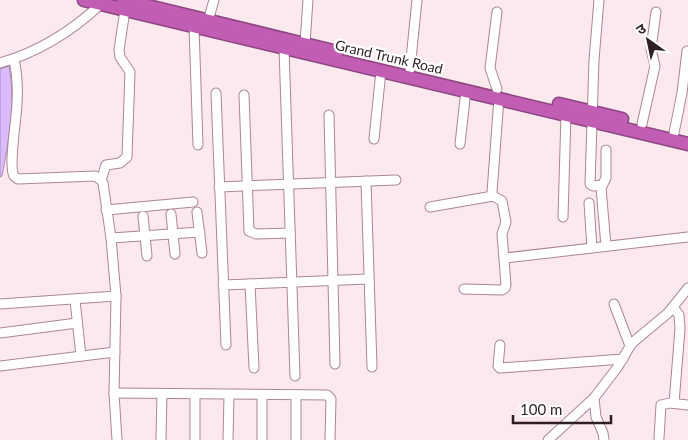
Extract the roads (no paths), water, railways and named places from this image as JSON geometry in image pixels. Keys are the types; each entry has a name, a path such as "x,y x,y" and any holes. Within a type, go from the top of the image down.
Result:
{"highway":[{"name":"Grand Trunk Road","path":"91,1 124,5 158,4 208,21 410,69 566,114 593,116 642,124 688,136"},
{"name":"Grand Trunk Road","path":"124,5 194,27 466,90 498,94 593,116 688,144"}],"street":[{"path":"208,21 214,0"},
{"path":"305,43 308,0"},
{"path":"410,69 417,0"},
{"path":"599,0 594,60 590,184 593,186 602,185"},
{"path":"0,63 14,59 55,39 79,23 91,1"},
{"path":"117,440 114,393 116,296 111,238 98,178 106,165 120,163 127,157 130,72 120,57 124,5"},
{"path":"493,196 494,143 498,94 490,68 497,12"},
{"path":"642,124 655,66 651,49 656,12"},
{"path":"194,27 198,145"},
{"path":"284,48 296,376"},
{"path":"674,133 688,51"},
{"path":"14,59 17,86 16,124 11,166 14,176 18,179 98,178"},
{"path":"374,139 382,70"},
{"path":"460,144 466,90"},
{"path":"216,93 226,345"},
{"path":"244,95 249,231 256,234 290,233"},
{"path":"563,217 566,114"},
{"path":"329,115 335,364"},
{"path":"606,150 606,178 601,188 606,246"},
{"path":"219,188 396,180"},
{"path":"366,181 372,367"},
{"path":"430,207 493,196 502,202 506,218 506,225 502,234 505,258 505,288 502,290 464,289"},
{"path":"106,210 193,202"},
{"path":"589,203 592,248"},
{"path":"197,212 202,254"},
{"path":"171,214 175,254"},
{"path":"143,216 147,256"},
{"path":"111,238 200,232"},
{"path":"505,258 688,237"},
{"path":"223,285 368,279"},
{"path":"250,284 254,368"},
{"path":"548,440 594,398 623,359 630,346 673,307 688,288"},
{"path":"0,304 116,296"},
{"path":"74,300 81,356"},
{"path":"614,304 630,346"},
{"path":"673,307 679,315 684,343 674,403"},
{"path":"0,333 77,323"},
{"path":"500,345 498,366 500,368 623,359"},
{"path":"0,366 115,352"},
{"path":"114,393 327,395 331,400 330,440"},
{"path":"161,440 162,394"},
{"path":"194,440 195,395"},
{"path":"228,440 229,395"},
{"path":"262,395 262,440"},
{"path":"296,395 296,440"},
{"path":"594,398 596,417 604,440"},
{"path":"659,438 662,406 674,403 688,405"}]}
